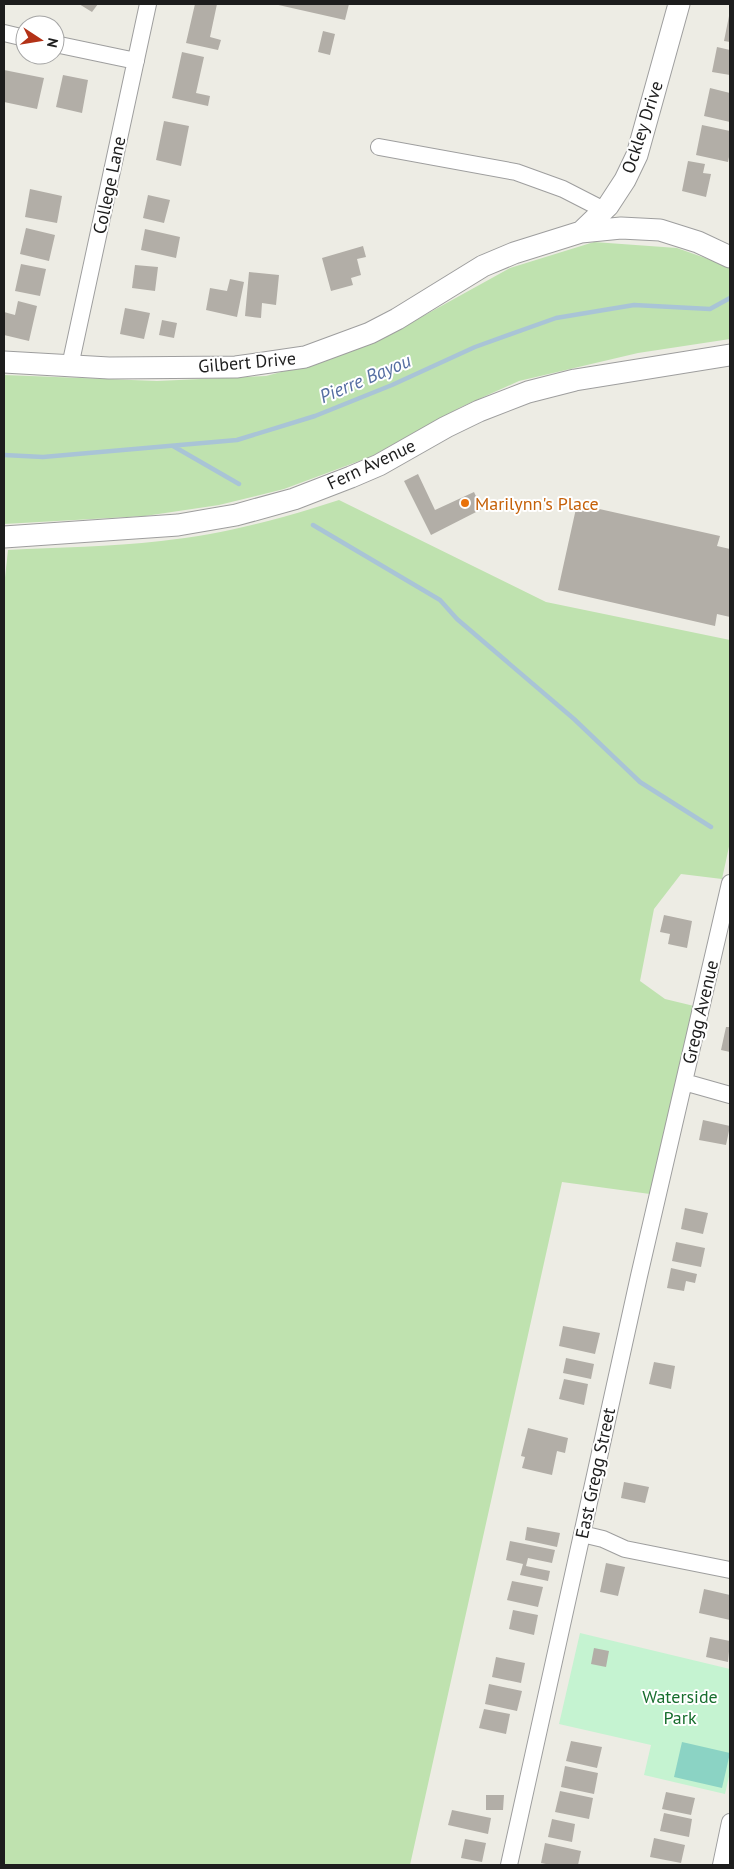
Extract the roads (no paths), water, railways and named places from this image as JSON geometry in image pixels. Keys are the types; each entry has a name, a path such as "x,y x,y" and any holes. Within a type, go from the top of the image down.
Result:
{"street":[{"name":"College Lane","path":"70,366 148,4"},
{"name":"Ockley Drive","path":"581,232 604,210 625,180 636,155 679,4"},
{"path":"65,46 136,61"},
{"path":"379,147 516,172 563,189 604,210"},
{"path":"581,232 621,228 660,230 698,242 730,257"},
{"name":"Gilbert Drive","path":"4,362 109,368 236,367 305,358 348,343 377,330 483,266 514,253 581,232"},
{"name":"Fern Avenue","path":"4,537 178,525 236,515 294,498 351,477 378,465 479,410 528,392 575,380 730,355"},
{"name":"Gregg Avenue","path":"684,1082 730,883"},
{"path":"684,1082 730,1095"},
{"name":"East Gregg Street","path":"509,1865 684,1082"},
{"path":"582,1534 603,1539 625,1548 730,1570"},
{"path":"720,1865 730,1822"}],"waterway":[{"name":"Pierre Bayou","path":"4,455 43,457 237,440 315,416 392,385 475,347 556,318 634,305 710,309 730,298"},
{"path":"173,446 239,484"},
{"path":"313,525 440,600 457,619 574,719 640,782 711,827"}],"place":[{"name":"Marilynn's Place","path":"465,503"}],"park label":[{"name":"Waterside Park","path":"680,1706"}]}
